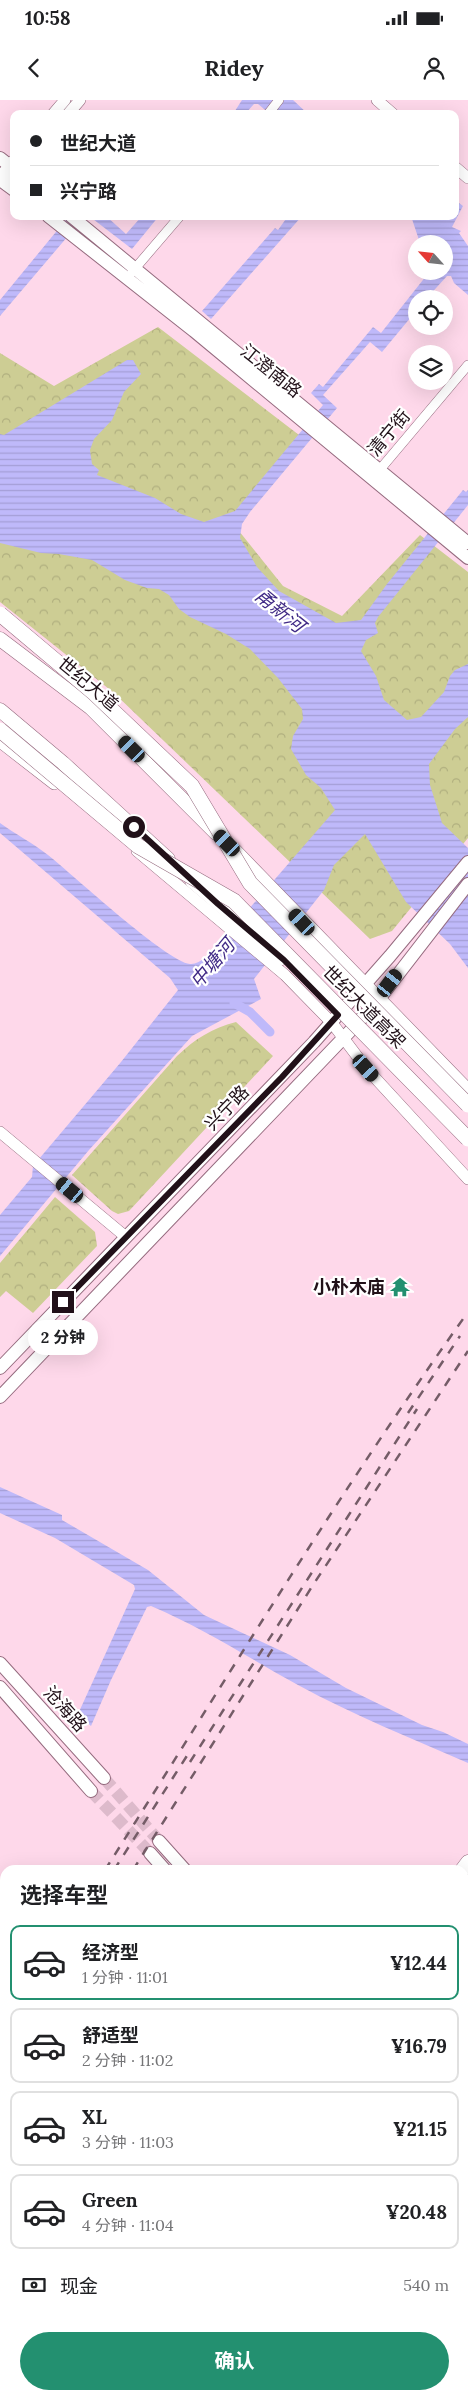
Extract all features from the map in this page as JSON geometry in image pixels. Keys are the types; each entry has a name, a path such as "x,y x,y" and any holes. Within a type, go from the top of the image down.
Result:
{"highway":[{"name":"世纪大道高架","path":"0,614 94,693 192,786 252,876 468,1105"},
{"name":"世纪大道高架","path":"0,730 138,846 234,901 468,1139"}],"main road":[{"name":"江澄南路","path":"54,220 131,273"},
{"name":"江澄南路","path":"75,220 131,273 377,473 468,543"},
{"name":"江澄南路","path":"377,473 468,558"},
{"name":"世纪大道","path":"0,639 92,708 252,876 302,922 379,999"},
{"path":"0,710 63,762 218,904 284,960 348,1033 468,1147"},
{"name":"兴宁路","path":"0,1368 282,1077 365,985 468,862"},
{"name":"兴宁路","path":"0,1397 348,1033 379,999 468,884"},
{"path":"379,999 468,1091"},
{"name":"沧海路","path":"0,1663 104,1778"},
{"name":"沧海路","path":"0,1687 91,1791"},
{"path":"159,1841 181,1865"},
{"path":"150,1853 161,1865"}],"street":[{"path":"56,110 65,100"},
{"path":"71,110 80,100"},
{"path":"271,110 279,100"},
{"path":"380,101 389,110"},
{"path":"131,273 177,220"},
{"name":"清宁街","path":"377,473 468,365"},
{"path":"0,742 105,824 335,1019"},
{"path":"348,1033 366,1068 468,1179"},
{"path":"0,1132 126,1237"}],"green space":[{"path":"158,327 299,435 235,526 283,586 342,616 420,535 468,572 468,838 392,931 370,939 114,693 0,602 0,353 54,386"},
{"path":"236,1022 273,1056 129,1211 118,1214 112,1211 72,1175 177,1056 204,1035 219,1027"},
{"path":"55,1197 95,1232 97,1246 33,1313 6,1291 0,1297 0,1263"}],"water":[{"path":"242,100 293,100 304,110 265,110 258,104 254,104 249,110 236,110"},
{"path":"459,203 463,206 459,214"},
{"path":"66,220 82,220 0,316 0,300"},
{"path":"94,220 110,220 126,234 138,220 156,220 132,249"},
{"path":"285,220 298,220 211,319 202,311 275,228 278,230"},
{"path":"412,220 456,220 452,227 461,231 459,233 468,246 468,295 454,283 453,235 417,235"},
{"path":"423,280 443,280 434,290 415,290"},
{"path":"408,299 408,321 382,352 370,342 323,395 337,408 250,512 242,524 240,538 257,567 279,591 336,623 361,620 387,584 463,490 466,492 468,490 468,505 378,617 375,623 378,633 366,640 361,651 376,676 384,700 407,720 421,717 444,692 450,676 455,670 468,664 468,717 455,729 429,764 430,785 442,823 468,848 468,968 450,944 406,902 365,834 334,865 324,890 254,979 261,999 192,1036 89,1150 0,1256 0,1215 32,1177 33,1166 121,1062 178,990 170,978 0,833 0,823 48,855 161,949 178,960 194,964 207,956 215,948 335,810 321,788 306,775 291,749 293,736 303,719 302,709 278,678 250,649 226,634 190,617 179,609 169,595 159,589 147,588 125,580 92,560 41,553 0,543 0,434 4,435 127,360 133,360 141,374 124,392 112,420 94,439 90,450 92,464 99,470 97,475 155,498 181,514 204,522 235,511 323,405 311,393 319,384 323,387 373,327 381,333"},
{"path":"0,1487 62,1515 62,1520 148,1570 204,1615 290,1655 346,1688 422,1725 443,1732 468,1744 468,1763 382,1726 319,1696 207,1634 151,1606 147,1607 91,1726 78,1714 135,1589 134,1585 55,1538 0,1513"}],"waterway":[{"path":"234,1003 250,1012 270,1032"}],"tunnel":[{"path":"104,1778 159,1841"},
{"path":"91,1791 150,1853"}],"railway":[{"path":"108,1865 328,1518 468,1312"},
{"path":"408,1413 460,1336"},
{"path":"136,1865 313,1585 468,1351"},
{"path":"190,1762 417,1409"},
{"path":"117,1865 190,1751"}],"place":[{"name":"小朴木庙","path":"400,1287"}],"route":[{"path":"63,1302 282,1077 338,1015 284,960 218,904 134,827"}],"water label":[{"name":"甬新河","path":"280,610"},
{"name":"中塘河","path":"212,963"}]}
